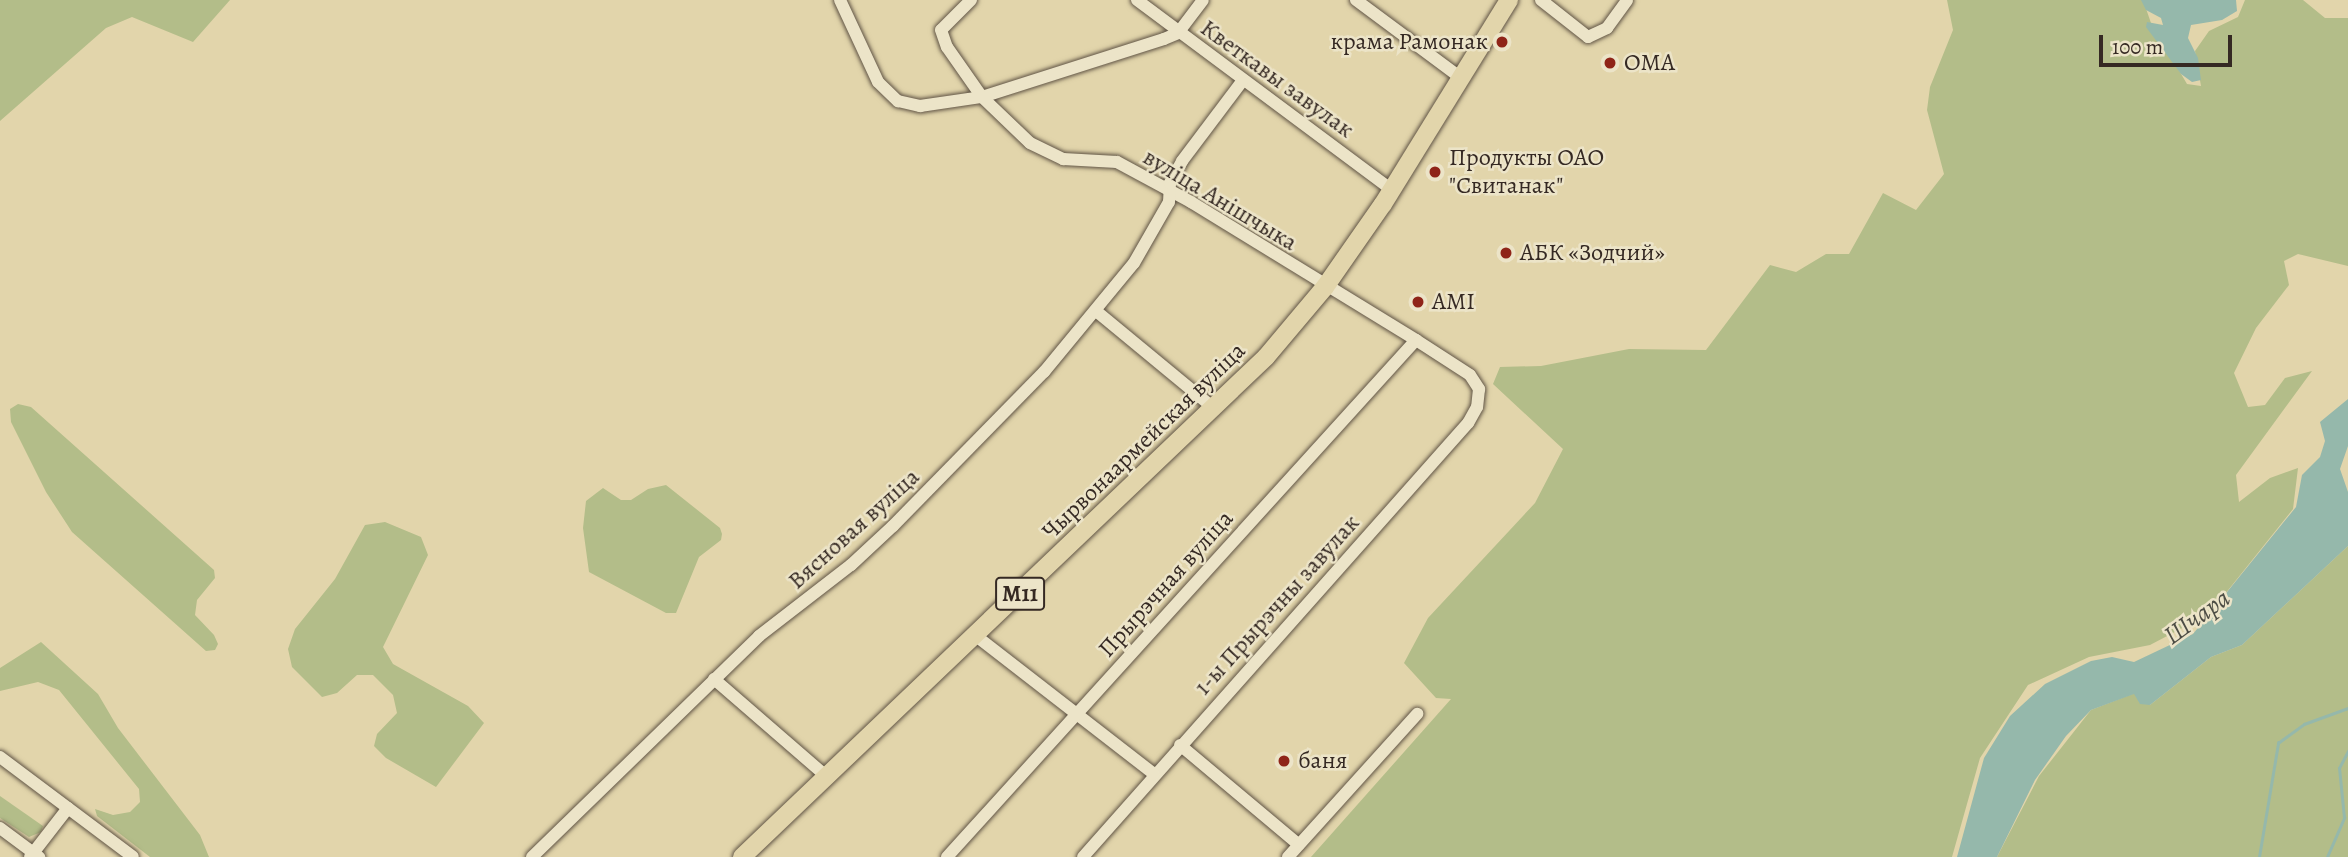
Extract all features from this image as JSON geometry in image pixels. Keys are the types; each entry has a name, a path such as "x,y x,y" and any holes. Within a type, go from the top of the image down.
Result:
{"highway":[{"name":"Чырвонаармейская вуліца","path":"742,857 1215,409 1325,287 1392,190 1509,0"}],"street":[{"path":"840,0 878,82 898,101 920,106 982,97 1178,33 1203,0"},
{"name":"вуліца Анішчыка","path":"971,0 941,30 947,47 982,97 1030,143 1063,159 1117,162 1170,197 1416,340 1470,375"},
{"name":"Кветкавы завулак","path":"1137,0 1392,190"},
{"path":"1356,0 1461,78"},
{"path":"1371,11 1379,0"},
{"path":"1541,0 1588,37 1607,28 1628,0"},
{"name":"Вясновая вуліца","path":"532,857 714,679 894,526 991,429 1096,311 1134,262 1170,197 1170,183 1182,161 1243,80"},
{"path":"1096,311 1215,409"},
{"name":"Прырэчная вуліца","path":"947,857 1416,340"},
{"name":"1-ы Прырэчны завулак","path":"1083,857 1468,423 1477,407 1479,389 1470,375"},
{"path":"976,636 1154,774"},
{"path":"714,679 827,777"},
{"path":"1288,857 1417,714"},
{"path":"1180,745 1299,845"},
{"path":"0,757 133,857"},
{"path":"0,828 34,855 68,808"}],"green space":[{"path":"0,0 230,0 193,42 132,17 106,28 0,121"},
{"path":"1947,0 2143,0 2151,23 2187,84 2201,86 2195,51 2209,31 2238,17 2245,0 2303,0 2325,18 2348,18 2348,266 2298,254 2284,261 2289,285 2256,328 2234,373 2248,407 2265,405 2285,378 2312,371 2236,475 2239,502 2270,478 2298,468 2293,509 2209,614 2150,645 2089,657 2028,685 1980,758 1952,857 1311,857 1451,699 1436,698 1404,663 1428,618 1535,503 1563,449 1493,384 1500,367 1541,366 1629,349 1706,350 1770,265 1796,272 1826,254 1849,254 1883,193 1916,210 1944,174 1927,110 1930,87 1953,30"},
{"path":"18,404 31,407 214,570 215,578 197,600 195,615 214,635 218,644 215,650 206,651 72,532 46,492 11,422 10,409"},
{"path":"666,485 720,528 722,534 721,540 699,557 676,613 666,613 589,572 583,528 586,501 603,488 621,500 631,500 648,489"},
{"path":"385,522 421,537 428,555 383,647 393,664 468,706 484,723 436,787 386,758 374,746 377,734 397,713 393,695 373,675 357,675 337,693 322,697 292,667 288,649 295,629 335,579 365,525"},
{"path":"2348,546 2348,857 1997,857 2039,776 2091,710 2135,693 2150,705 2211,657 2242,645"},
{"path":"41,642 98,694 118,728 200,835 209,857 150,857 97,816 95,809 113,815 130,812 140,802 139,789 59,690 38,682 0,691 0,668"},
{"path":"0,796 43,826 41,832 29,837 0,818"}],"shaded area":[{"path":"2141,0 2236,0 2237,11 2222,20 2191,25 2188,38 2198,58 2201,80 2192,82 2181,74 2146,27 2147,22 2163,25 2161,18 2146,10"},
{"path":"2348,399 2348,446 2340,469 2348,492 2348,546 2242,645 2211,657 2150,705 2140,704 2134,694 2091,710 2066,736 2035,780 1997,857 1957,857 1984,758 2010,716 2045,684 2091,661 2112,657 2134,662 2193,634 2296,507 2302,475 2320,457 2325,441 2320,422"}],"waterway":[{"path":"2259,857 2278,743 2304,724 2348,708"},
{"path":"2327,857 2344,818 2339,768 2348,751"}],"place":[{"name":"крама Рамонак","path":"1502,42"},
{"name":"ОМА","path":"1610,63"},
{"name":"Продукты ОАО \"Свитанак\"","path":"1435,172"},
{"name":"АБК «Зодчий»","path":"1506,253"},
{"name":"AMI","path":"1418,302"},
{"name":"баня","path":"1284,761"}],"water label":[{"name":"Шчара","path":"2197,617"}]}
